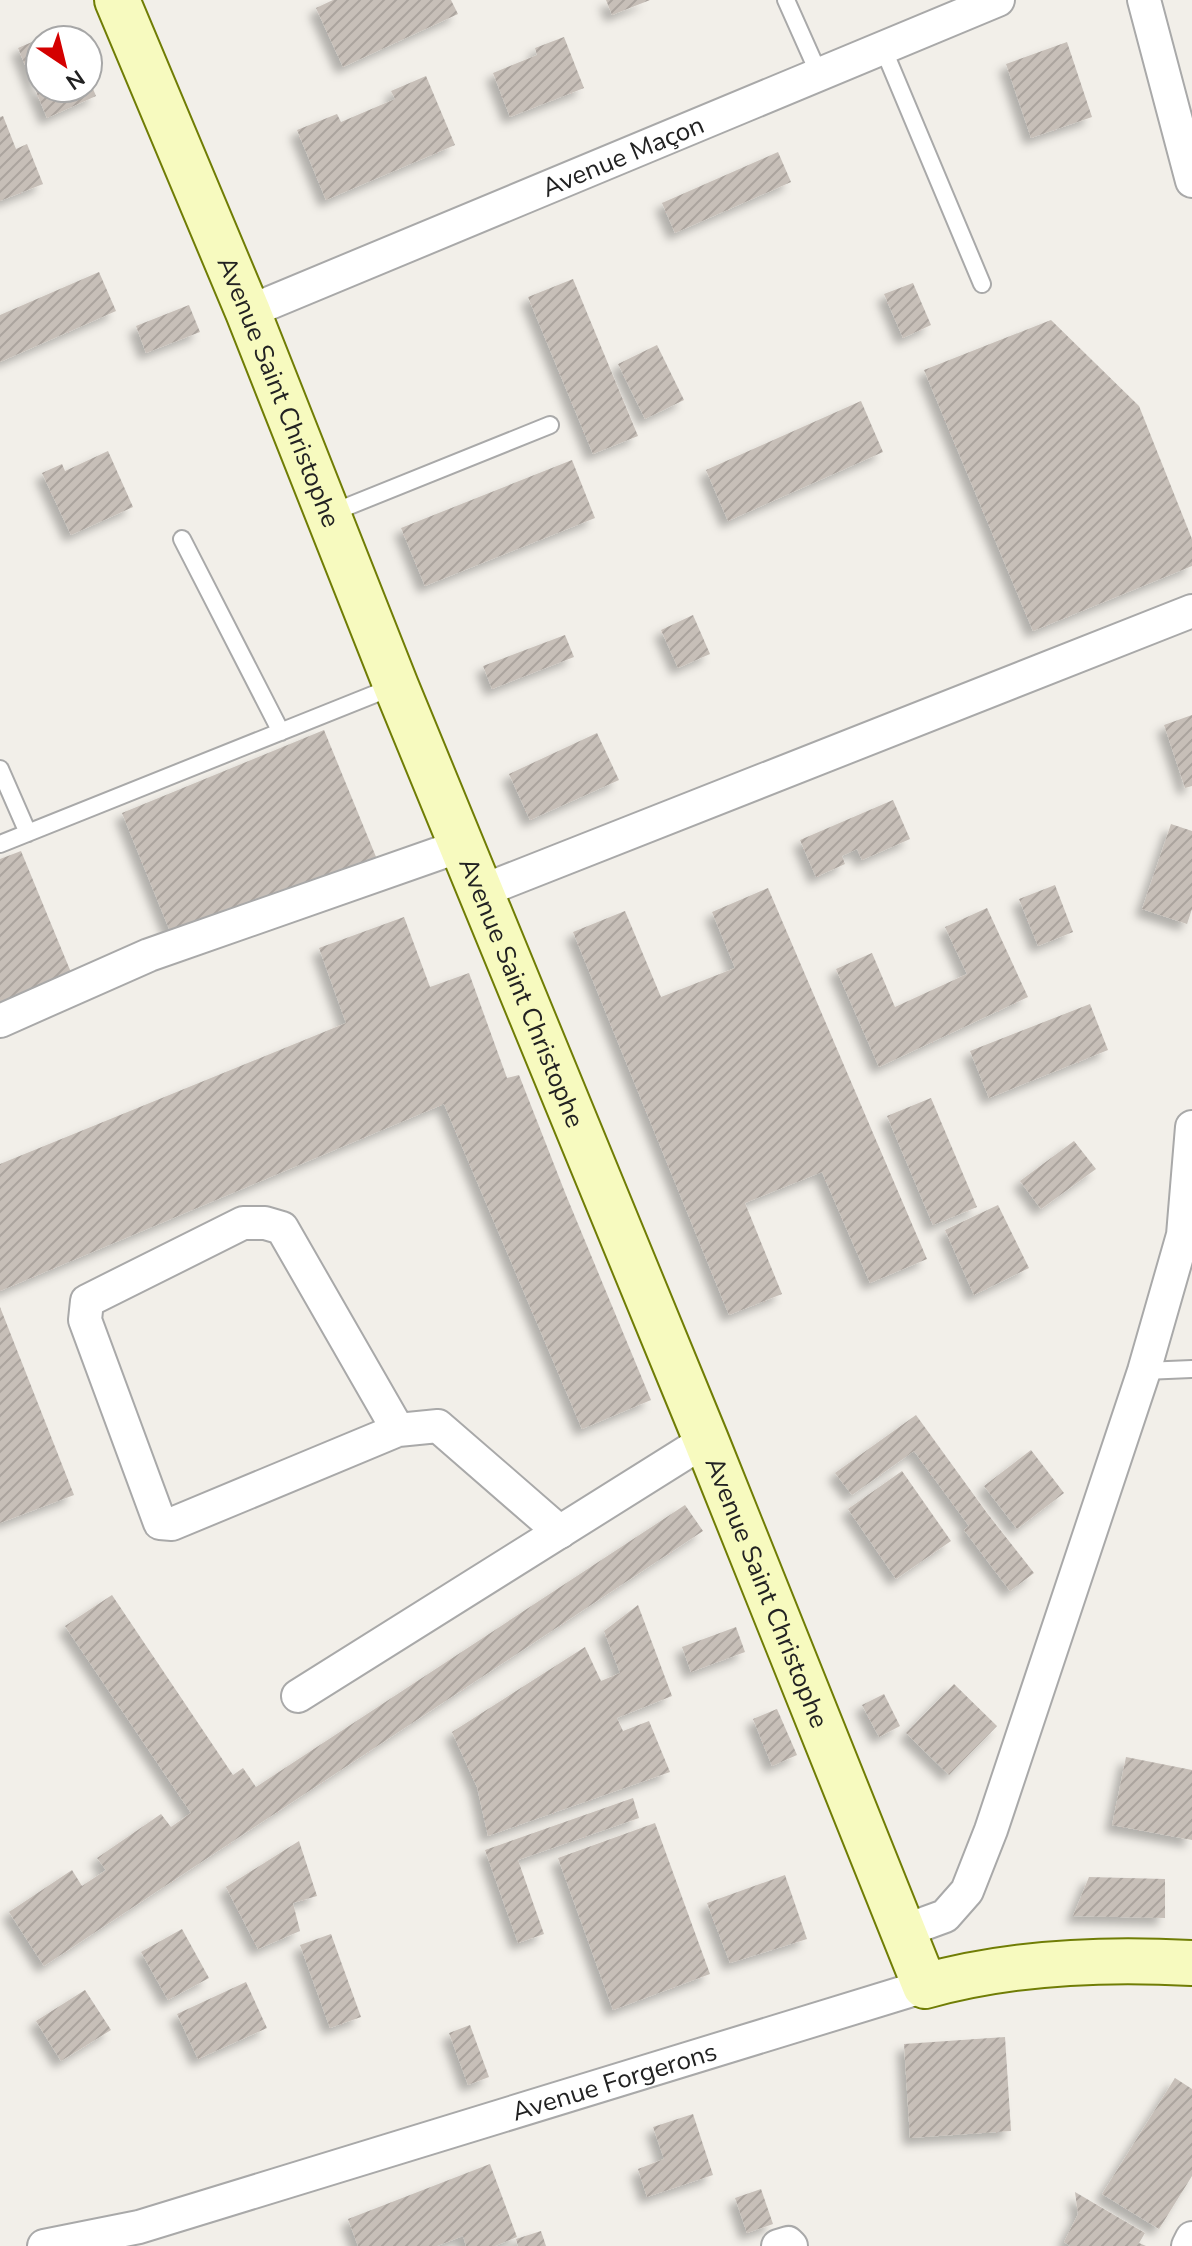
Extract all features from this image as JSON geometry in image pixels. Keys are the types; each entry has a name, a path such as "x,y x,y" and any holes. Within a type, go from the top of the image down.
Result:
{"street":[{"name":"Avenue Saint Christophe","path":"117,0 248,312 396,686 706,1440 925,1986"},
{"name":"Avenue Maçon","path":"248,312 998,0"},
{"path":"1144,0 1192,181"},
{"path":"482,891 1192,611"},
{"path":"0,1021 149,955 463,845"},
{"path":"904,1931 945,1916 967,1891 1004,1792 1144,1371 1187,1230 1192,1127"},
{"path":"398,1430 282,1228 265,1223 243,1223 87,1301 85,1320 160,1523 172,1524 398,1430 438,1426 560,1532"},
{"path":"298,1696 706,1440"},
{"name":"Avenue Forgerons","path":"44,2246 139,2227 971,1973 1090,1961 1192,1963"},
{"path":"1188,2246 1192,2238"},
{"path":"778,2246 788,2243 791,2246"}],"lane":[{"path":"786,0 819,74"},
{"path":"883,48 982,284"},
{"path":"329,514 550,425"},
{"path":"182,539 281,732"},
{"path":"0,844 396,686"},
{"path":"0,769 28,833"},
{"path":"1144,1371 1192,1369"}],"building":[{"path":"333,0 451,0 458,14 343,67 316,8"},
{"path":"606,0 650,0 612,15"},
{"path":"564,37 584,88 510,117 493,73 537,55 535,48"},
{"path":"1067,42 1092,117 1031,138 1006,64"},
{"path":"24,45 24,62 18,48"},
{"path":"426,76 455,145 326,200 297,130 337,114 341,122 395,99 391,91"},
{"path":"41,104 78,104 47,118"},
{"path":"3,116 16,149 27,144 43,184 0,201 0,117"},
{"path":"778,152 791,182 675,233 662,203"},
{"path":"99,272 116,311 0,362 0,315"},
{"path":"573,279 638,436 593,454 528,297"},
{"path":"913,283 931,325 903,338 884,294"},
{"path":"189,305 200,332 146,353 136,326"},
{"path":"1051,320 1139,406 1192,539 1192,566 1033,631 924,370"},
{"path":"657,345 684,400 645,419 618,364"},
{"path":"861,401 883,452 728,521 706,470"},
{"path":"108,451 133,507 71,535 42,473 62,464 65,471"},
{"path":"572,460 595,518 425,586 401,528"},
{"path":"693,615 710,654 678,668 661,630"},
{"path":"565,635 574,657 492,689 483,666"},
{"path":"1192,715 1192,786 1185,788 1164,725"},
{"path":"324,730 381,869 178,951 122,813"},
{"path":"597,733 619,780 530,820 509,774"},
{"path":"893,800 910,839 862,860 857,849 842,856 845,864 816,877 800,840"},
{"path":"1171,824 1192,831 1192,909 1187,924 1142,909"},
{"path":"21,851 75,982 0,1013 0,859"},
{"path":"1055,885 1073,932 1038,946 1019,899"},
{"path":"768,888 927,1259 870,1283 822,1172 745,1203 782,1294 729,1315 573,932 625,911 661,997 735,968 712,912"},
{"path":"987,908 1028,997 879,1067 836,969 872,953 895,1007 967,974 945,927"},
{"path":"404,917 430,987 469,973 507,1078 519,1075 651,1400 582,1429 444,1104 0,1291 0,1164 346,1023 319,948"},
{"path":"1090,1004 1108,1050 989,1098 970,1051"},
{"path":"931,1098 977,1207 933,1225 887,1116"},
{"path":"1074,1141 1096,1169 1041,1209 1020,1181"},
{"path":"998,1205 1029,1268 974,1295 945,1230"},
{"path":"0,1307 74,1495 0,1523"},
{"path":"916,1415 1034,1573 1010,1591 964,1530 969,1526 914,1451 852,1495 835,1473"},
{"path":"1031,1450 1064,1493 1017,1529 984,1486"},
{"path":"902,1471 951,1541 896,1579 848,1509"},
{"path":"685,1505 703,1531 44,1966 9,1912 72,1870 82,1886 106,1870 97,1858 161,1814 171,1827 191,1813 65,1626 112,1595 233,1775 243,1768 256,1787"},
{"path":"638,1605 672,1696 617,1718 623,1731 649,1721 670,1772 488,1836 477,1787 452,1732 585,1647 601,1681 620,1673 604,1631"},
{"path":"736,1627 745,1652 691,1672 682,1647"},
{"path":"954,1684 997,1726 949,1775 906,1733"},
{"path":"884,1694 900,1726 879,1737 862,1705"},
{"path":"777,1709 797,1755 772,1766 753,1719"},
{"path":"1126,1757 1192,1770 1192,1840 1112,1825"},
{"path":"633,1798 639,1818 518,1860 544,1934 518,1943 485,1850"},
{"path":"655,1823 710,1974 613,2010 558,1858"},
{"path":"299,1841 317,1896 293,1903 300,1931 258,1949 226,1887"},
{"path":"785,1875 807,1939 730,1963 707,1903"},
{"path":"1089,1877 1165,1879 1165,1918 1073,1916"},
{"path":"182,1929 209,1978 168,2000 141,1952"},
{"path":"331,1934 361,2017 330,2028 300,1945"},
{"path":"246,1982 267,2028 198,2059 177,2014"},
{"path":"85,1990 111,2030 61,2061 36,2021"},
{"path":"470,2025 489,2077 468,2085 449,2033"},
{"path":"1005,2037 1011,2131 910,2138 904,2044"},
{"path":"1175,2078 1192,2089 1192,2176 1159,2229 1102,2194"},
{"path":"693,2114 713,2175 647,2197 638,2169 664,2159 653,2127"},
{"path":"490,2164 517,2237 495,2246 466,2246 463,2236 437,2246 358,2246 348,2219"},
{"path":"761,2189 773,2224 747,2233 735,2198"},
{"path":"1075,2192 1145,2233 1139,2243 1146,2246 1070,2246 1064,2242 1078,2214"},
{"path":"541,2231 546,2246 518,2246 516,2239"}]}
